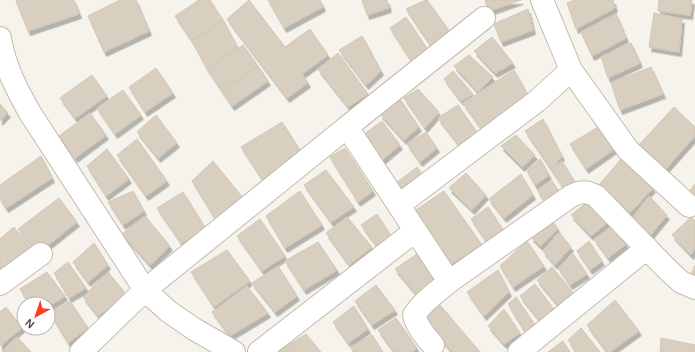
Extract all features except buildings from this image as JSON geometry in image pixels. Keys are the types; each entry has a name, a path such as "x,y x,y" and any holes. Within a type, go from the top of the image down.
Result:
{"street":[{"path":"542,0 571,70 628,150 689,206"},
{"path":"80,352 145,290 484,18"},
{"path":"0,39 8,67 17,89 30,113 145,290 168,311 194,329 234,352"},
{"path":"399,205 537,100 571,70"},
{"path":"348,127 415,231 450,281"},
{"path":"432,350 414,315 419,308 450,281 571,196 580,192 586,192 596,196 664,267 682,282 695,288"},
{"path":"259,352 415,231"},
{"path":"519,352 647,248"},
{"path":"0,284 41,254"}]}
